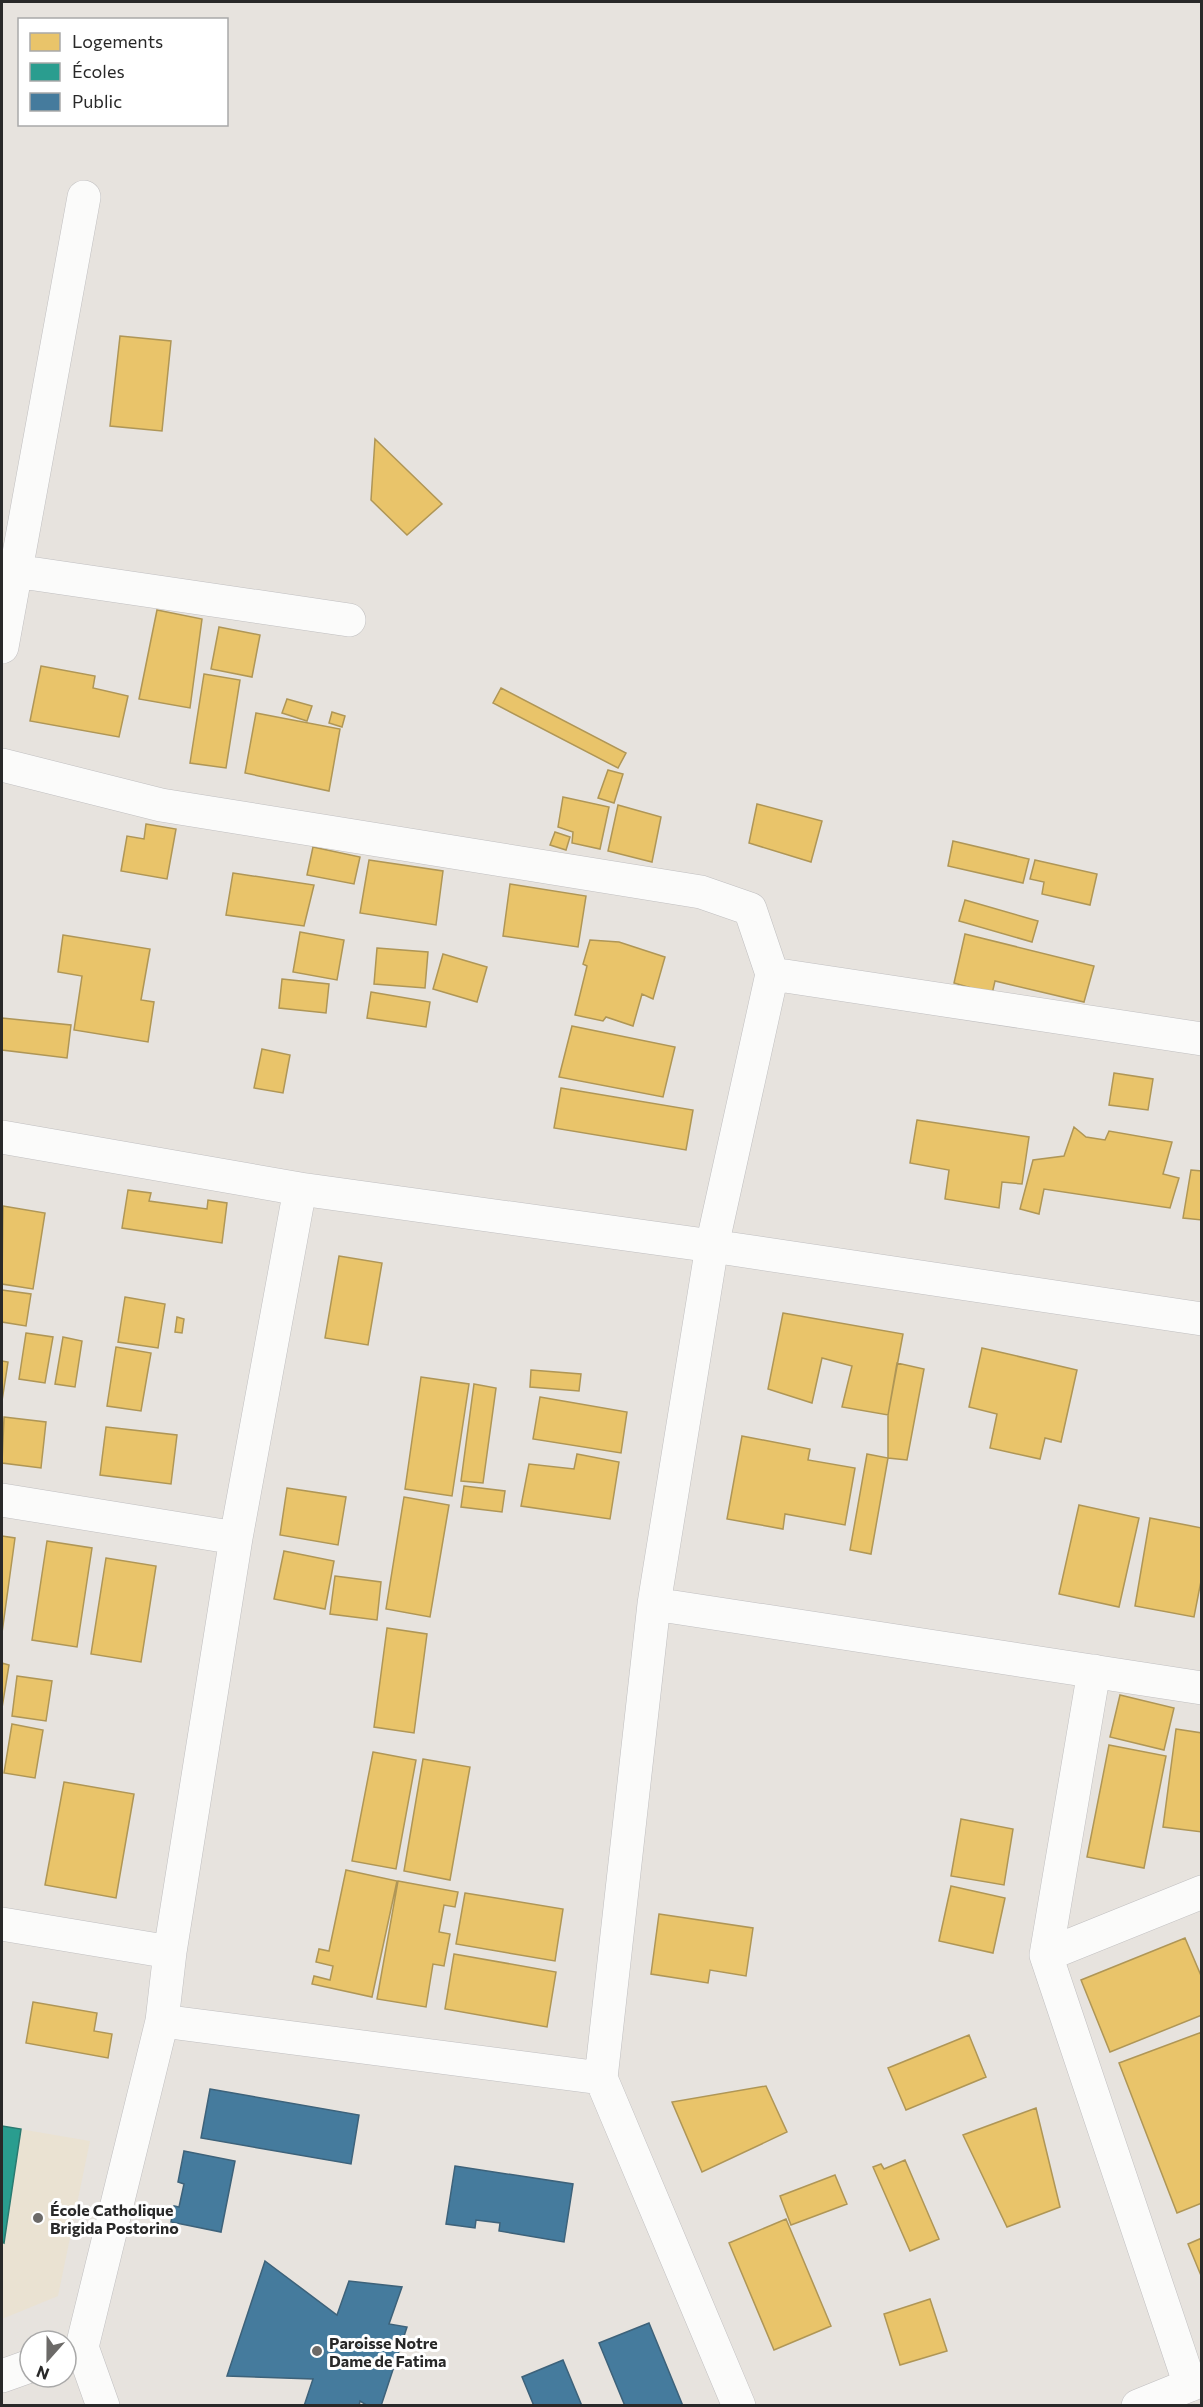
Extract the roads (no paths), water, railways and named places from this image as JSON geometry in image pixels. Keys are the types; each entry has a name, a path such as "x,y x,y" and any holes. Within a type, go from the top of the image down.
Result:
{"street":[{"path":"2,647 8,570 84,197"},
{"path":"8,570 349,620"},
{"path":"2,765 161,805 701,892 750,909 772,974 712,1246 654,1604 601,2078 739,2406"},
{"path":"772,974 1202,1040"},
{"path":"2,1137 300,1189 712,1246 1202,1319"},
{"path":"78,2335 162,2021 170,1952 236,1538 300,1189"},
{"path":"2,1500 236,1538"},
{"path":"654,1604 1202,1688"},
{"path":"1094,1671 1046,1955 1196,2382 1138,2406"},
{"path":"1046,1955 1202,1892"},
{"path":"2,1924 170,1952"},
{"path":"162,2021 601,2078"},
{"path":"78,2357 104,2406"},
{"path":"2,2376 18,2370"}],"place":[{"name":"École Catholique Brigida Postorino","path":"38,2218"},
{"name":"Paroisse Notre Dame de Fatima","path":"317,2351"}]}
